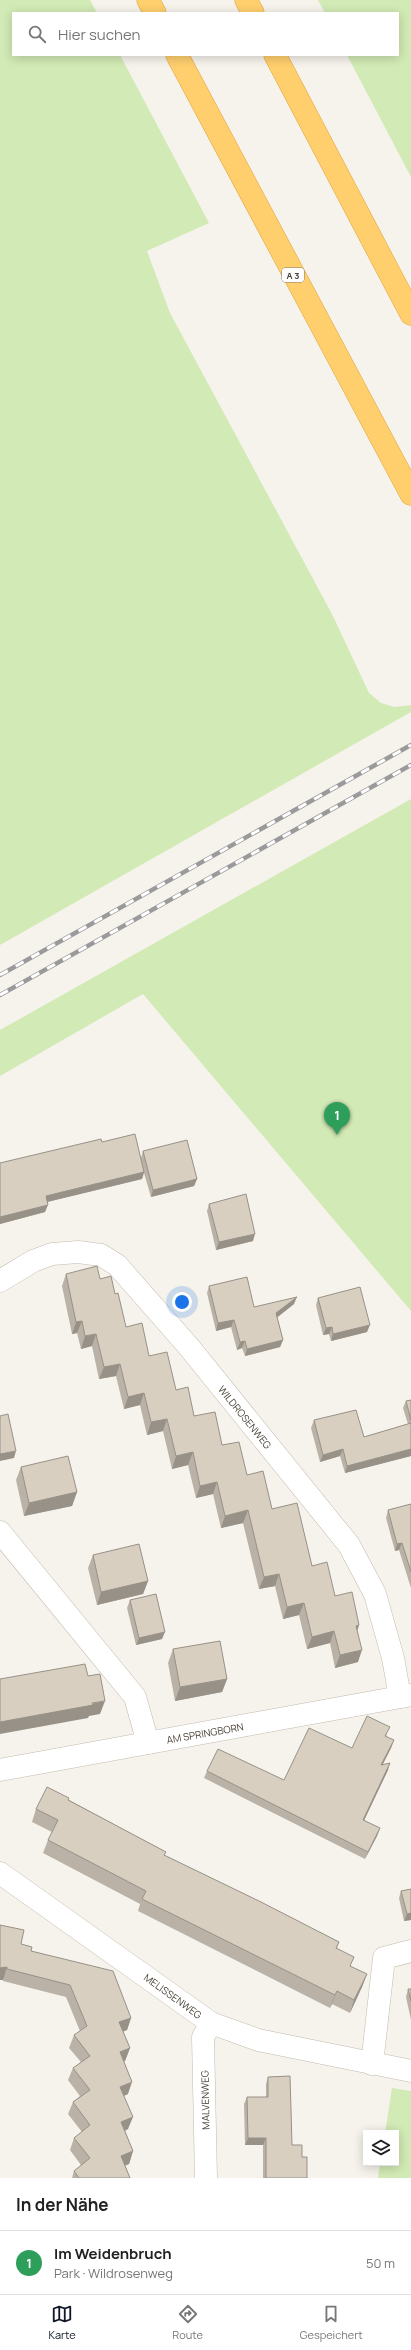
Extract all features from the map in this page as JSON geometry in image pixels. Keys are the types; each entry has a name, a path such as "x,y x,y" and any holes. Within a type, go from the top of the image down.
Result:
{"highway":[{"path":"148,0 154,12"},
{"path":"246,0 252,12"},
{"name":"A 3","path":"178,56 357,396 411,494"},
{"path":"276,56 411,314"}],"street":[{"name":"WILDROSENWEG","path":"0,1280 34,1261 52,1254 78,1252 101,1255 117,1264 189,1347 349,1545 375,1594 393,1658 406,1696"},
{"path":"0,1532 135,1697 148,1743"},
{"name":"AM SPRINGBORN","path":"0,1770 406,1696"},
{"name":"MELISSENWEG","path":"0,1873 211,2023 258,2040 411,2071"},
{"path":"372,2064 384,1958 411,1952"},
{"name":"MALVENWEG","path":"206,2178 203,2037 211,2023"}],"green space":[{"path":"0,0 90,0 96,12 12,12 12,56 121,56 209,223 147,251 170,313 333,616 369,693 381,703 394,707 411,705 411,712 0,945"},
{"path":"318,0 411,0 411,177 348,56 399,56 399,12 324,12"},
{"path":"411,799 411,1311 143,994 0,1076 0,1030"},
{"path":"392,2088 411,2091 411,2178 378,2178 380,2166 399,2166 399,2130 385,2130"}],"building":[{"path":"135,1134 144,1172 46,1196 48,1205 0,1217 0,1163 101,1139 102,1142"},
{"path":"187,1140 197,1179 153,1190 143,1151"},
{"path":"246,1194 255,1234 219,1242 209,1204"},
{"path":"97,1266 100,1279 111,1276 115,1294 118,1293 126,1327 142,1323 149,1356 167,1352 176,1390 188,1387 194,1416 215,1412 222,1445 239,1442 247,1475 263,1471 272,1509 297,1503 312,1566 327,1562 335,1596 352,1592 359,1625 356,1626 362,1650 340,1655 334,1631 312,1637 304,1603 287,1607 279,1574 264,1577 248,1510 225,1516 217,1482 200,1486 193,1452 176,1456 167,1419 151,1422 144,1393 128,1397 120,1364 104,1367 96,1334 85,1336 82,1321 76,1322 66,1274"},
{"path":"247,1277 254,1307 297,1297 276,1313 283,1340 247,1349 245,1341 240,1342 234,1320 218,1323 209,1286"},
{"path":"360,1287 370,1325 333,1334 332,1327 326,1328 318,1298"},
{"path":"411,1400 411,1420 406,1401"},
{"path":"356,1410 364,1437 411,1423 411,1449 347,1466 343,1449 323,1455 314,1420"},
{"path":"8,1414 16,1451 0,1454 0,1416"},
{"path":"68,1456 77,1492 29,1503 21,1467"},
{"path":"411,1504 411,1572 402,1543 397,1544 388,1510"},
{"path":"139,1544 148,1581 101,1592 93,1555"},
{"path":"156,1594 165,1632 139,1638 130,1600"},
{"path":"220,1641 227,1679 180,1687 173,1649"},
{"path":"85,1664 88,1676 100,1674 105,1701 92,1703 93,1705 0,1722 0,1679"},
{"path":"367,1716 390,1727 385,1736 394,1740 381,1765 390,1763 363,1820 380,1828 368,1852 207,1771 218,1749 284,1780 309,1728 352,1748"},
{"path":"47,1787 69,1798 68,1800 166,1852 164,1855 339,1942 336,1948 354,1957 350,1966 367,1974 354,2000 337,1991 335,1995 142,1899 146,1891 48,1840 58,1820 36,1809"},
{"path":"411,1889 411,1913 407,1914 401,1891"},
{"path":"0,1925 24,1930 21,1944 32,1947 31,1951 113,1971 131,2018 119,2022 130,2048 120,2052 132,2082 120,2087 133,2117 121,2122 133,2151 121,2156 130,2178 79,2178 74,2171 90,2158 74,2138 90,2125 73,2102 90,2090 73,2068 90,2056 74,2035 87,2026 70,1985 7,1969 7,1967 0,1968"},
{"path":"408,1989 411,1989 411,2001"},
{"path":"290,2076 292,2145 302,2145 302,2157 307,2157 307,2178 266,2178 266,2138 248,2138 247,2097 268,2097 268,2077"}],"railway":[{"path":"0,975 411,745"},
{"path":"0,995 411,765"}],"place":[{"name":"Im Weidenbruch","path":"337,1135"}]}
